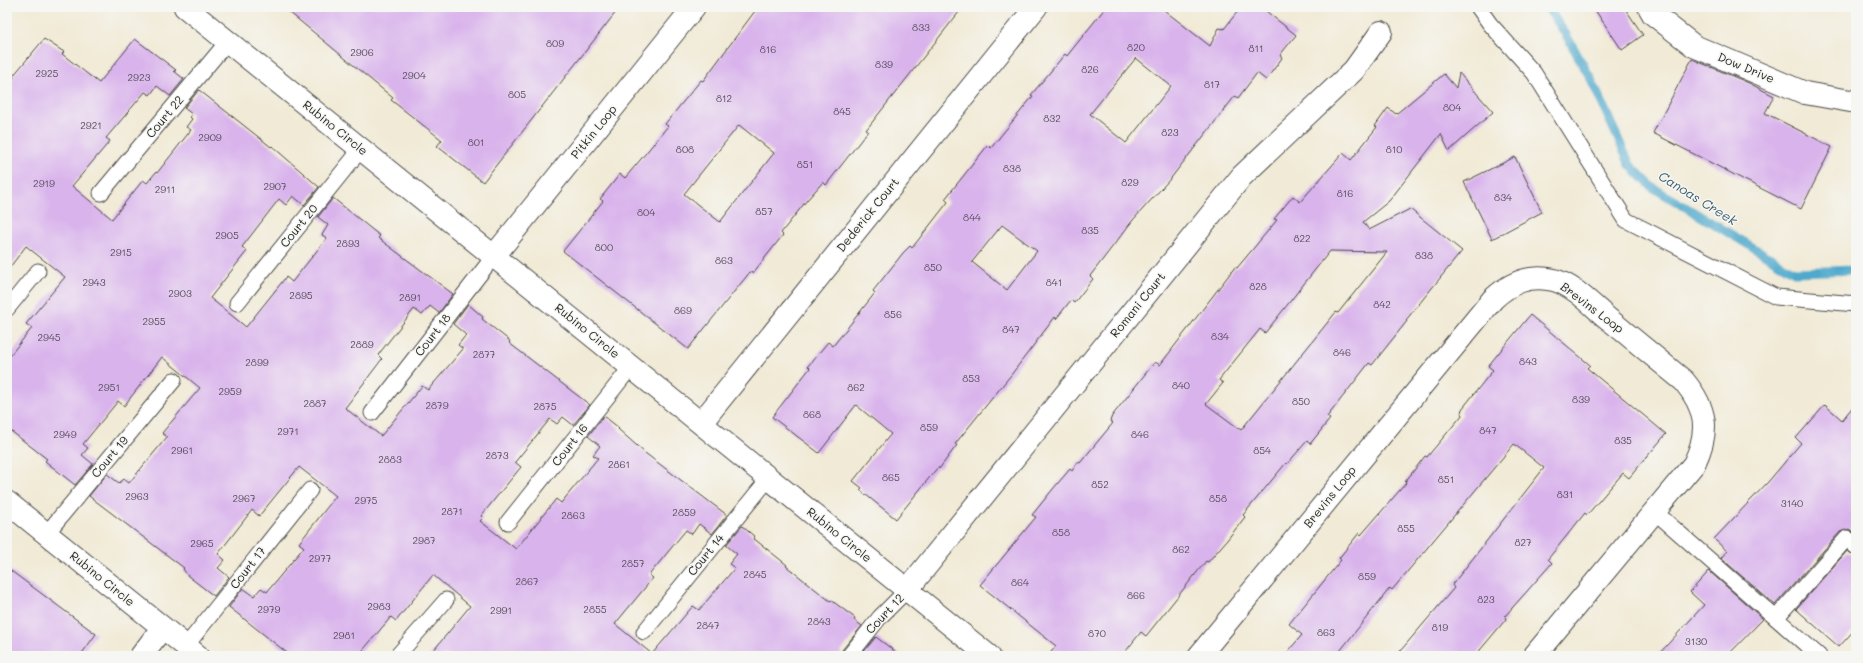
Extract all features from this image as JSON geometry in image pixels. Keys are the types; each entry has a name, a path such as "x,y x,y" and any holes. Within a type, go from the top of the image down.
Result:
{"street":[{"name":"Pitkin Loop","path":"494,256 694,7"},
{"name":"Dederick Court","path":"701,423 1036,7"},
{"name":"Dow Drive","path":"1649,7 1653,14 1694,46 1805,93 1856,102"},
{"name":"Rubino Circle","path":"200,11 228,41 989,656"},
{"name":"Romani Court","path":"908,590 1242,176 1354,70 1381,32"},
{"name":"Brevins Loop","path":"1199,656 1493,299 1504,289 1516,282 1531,278 1544,278 1555,280 1567,285 1684,381 1694,393 1701,408 1704,423 1704,437 1694,464 1534,656"},
{"name":"Rubino Circle","path":"7,502 192,651"},
{"path":"141,656 162,628"}],"lane":[{"path":"1478,7 1490,24 1534,73 1626,220 1776,297 1856,304"},
{"name":"Court 22","path":"102,193 228,41"},
{"name":"Court 20","path":"237,303 361,149"},
{"name":"Court 18","path":"372,413 494,256"},
{"path":"7,310 38,271"},
{"name":"Court 16","path":"508,522 631,367"},
{"name":"Court 19","path":"46,533 174,380"},
{"name":"Court 14","path":"644,632 769,478"},
{"name":"Court 17","path":"192,651 310,490"},
{"path":"1654,511 1819,656"},
{"path":"1776,618 1847,538 1856,547"},
{"name":"Court 12","path":"849,656 880,617 908,590"},
{"path":"398,656 446,600"}],"building":[{"path":"283,7 620,7 483,182 437,146 442,140 391,100 393,98"},
{"path":"758,7 963,7 866,130 868,131 826,185 823,182 807,200 781,233 783,235 753,273 750,272 688,349 563,251 603,201 600,199 620,174 625,178 668,126 665,124 701,80 703,81","holes":["739,125 774,153 720,222 684,194"]},
{"path":"1106,7 1160,7 1210,46 1219,28 1224,29 1241,7 1261,7 1296,35 1280,55 1282,58 1266,80 1257,73 1238,98 1235,96 1171,178 1133,220 1090,276 1093,279 1074,303 1071,300 1056,319 1055,317 1011,375 955,444 957,445 939,469 938,467 896,519 860,490 862,488 853,481 891,434 856,405 819,453 772,417 810,368 808,366 828,342 833,346 875,293 873,291 903,253 910,246 912,248 948,202 945,199 988,145 991,148 1033,96 1031,95 1065,54 1067,56","holes":["1136,58 1171,86 1126,143 1090,114","1002,225 1037,251 1007,290 972,262"]},
{"path":"1593,7 1624,7 1643,35 1622,50"},
{"path":"44,39 64,52 62,54 99,83 135,39 176,70 174,71 184,79 170,96 157,86 150,95 145,92 106,138 110,141 72,186 112,219 143,180 147,183 156,172 157,173 191,130 186,127 192,119 190,117 192,114 184,108 199,90 271,147 272,146 319,187 304,205 293,196 286,205 279,199 242,247 247,251 210,298 246,327 286,277 292,282 327,238 322,235 328,225 318,217 333,198 380,236 378,238 453,294 439,313 430,306 422,315 414,309 378,355 382,359 345,408 381,436 422,386 428,390 463,349 458,345 466,335 453,324 468,304 483,317 482,319 510,341 509,343 590,405 573,425 563,417 557,424 550,419 515,462 521,467 481,516 483,518 480,521 516,549 556,499 561,503 598,458 593,455 600,446 588,436 604,416 645,453 727,515 712,534 699,524 692,534 686,530 649,575 653,578 615,624 652,654 693,606 699,610 735,568 729,564 737,554 726,545 742,526 755,537 753,538 787,565 786,566 830,601 831,600 855,618 854,620 862,626 842,650 840,656 429,656 470,606 433,575 396,621 391,617 358,656 291,656 229,607 243,588 254,596 261,588 267,592 304,547 299,543 336,496 299,467 259,516 252,510 218,554 225,560 218,568 229,577 214,596 188,576 183,569 184,568 89,496 107,474 119,483 124,479 129,483 167,437 162,433 200,388 162,357 124,406 118,401 83,444 88,448 82,455 93,464 75,485 45,461 47,459 7,428 7,359 32,328 26,324 65,277 26,246 7,271 7,94 13,86 9,84 14,77 13,76"},
{"path":"1692,59 1749,83 1774,96 1765,113 1832,147 1801,209 1653,133"},
{"path":"1459,73 1493,112 1449,151 1441,134 1389,201 1363,222 1369,230 1410,209 1462,251 1372,365 1369,363 1327,417 1330,419 1310,444 1307,441 1287,464 1286,463 1243,515 1245,517 1227,540 1208,562 1206,561 1146,636 1141,632 1122,656 1048,656 1056,646 980,585 1036,517 1032,515 1053,489 1070,469 1072,471 1078,462 1080,463 1113,423 1110,421 1112,416 1142,378 1155,362 1160,365 1235,267 1237,268 1277,220 1274,219 1293,196 1300,202 1343,153 1351,160 1377,127 1375,126 1388,108 1396,114 1444,74 1456,88","holes":["1330,251 1387,252 1338,313 1336,312 1241,430 1206,404 1223,383 1219,380 1260,329 1265,333"]},
{"path":"1515,157 1542,212 1492,239 1464,182"},
{"path":"1530,315 1590,365 1587,368 1666,434 1629,478 1623,473 1587,515 1585,513 1548,559 1552,563 1505,616 1507,618 1475,656 1396,656 1454,588 1452,585 1544,468 1514,444 1392,590 1390,588 1336,656 1284,656 1302,635 1289,624 1341,560 1339,558 1359,533 1361,535 1406,483 1405,482 1425,456 1427,457 1463,414 1461,413 1462,409 1493,370 1488,366"},
{"path":"1856,403 1856,534 1849,529 1840,532 1775,605 1721,558 1727,551 1714,539 1768,482 1801,443 1796,438 1825,405 1842,420"},
{"path":"1847,551 1856,556 1856,628 1839,647 1796,609"},
{"path":"7,568 96,634 80,656 7,656"},
{"path":"1709,571 1763,619 1727,656 1657,656 1704,605 1690,592"},
{"path":"876,637 901,656 860,656"}],"waterway":[{"name":"Canoas Creek","path":"1547,7 1565,33 1591,79 1630,165 1652,187 1794,272 1856,270"}]}
